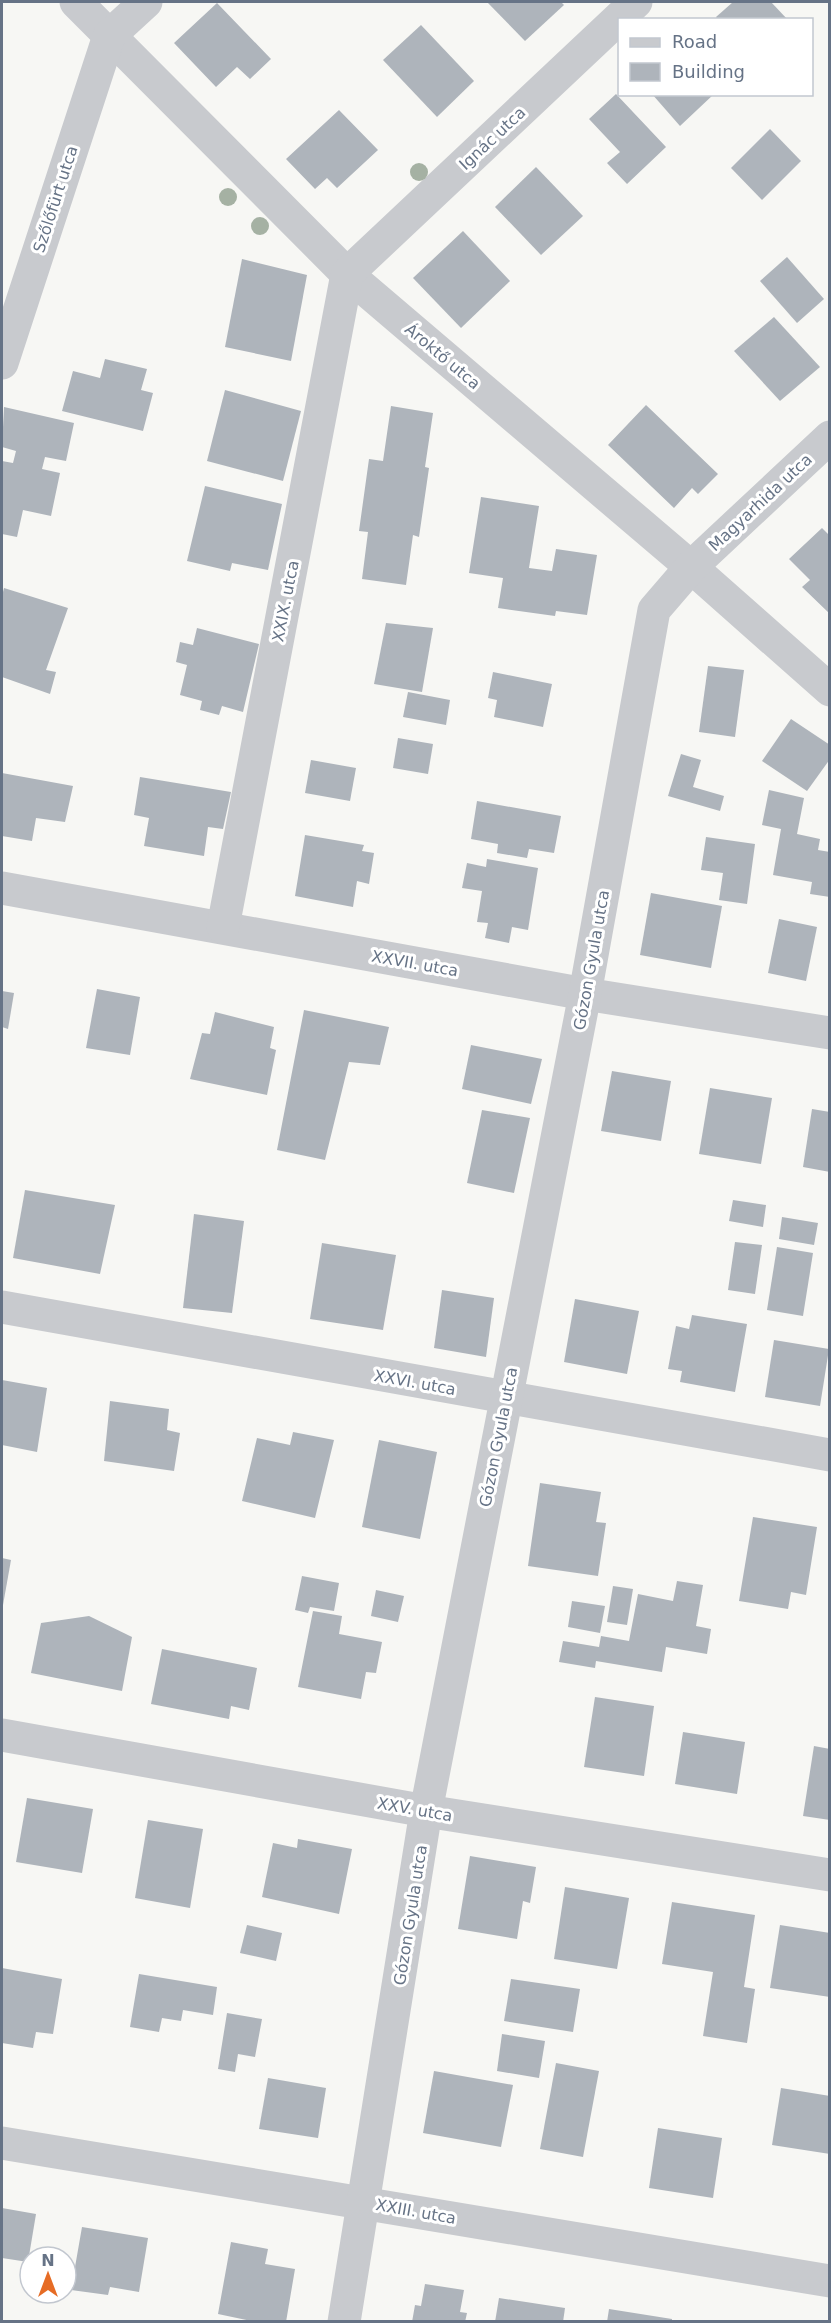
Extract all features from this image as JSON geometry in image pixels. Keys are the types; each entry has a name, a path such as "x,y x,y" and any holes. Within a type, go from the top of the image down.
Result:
{"street":[{"name":"Ároktő utca","path":"76,2 347,274 691,567 830,690"},
{"path":"109,36 146,2"},
{"name":"Ignác utca","path":"619,18 636,2"},
{"name":"Ignác utca","path":"347,274 618,19"},
{"name":"Szőlőfürt utca","path":"2,363 109,36"},
{"name":"XXIX. utca","path":"223,927 347,274"},
{"name":"Magyarhida utca","path":"691,567 830,437"},
{"name":"Gózon Gyula utca","path":"344,2322 426,1811 585,994 654,610 691,567"},
{"name":"XXVII. utca","path":"2,888 585,994 830,1033"},
{"name":"XXVI. utca","path":"2,1307 830,1455"},
{"name":"XXV. utca","path":"2,1735 426,1811 830,1875"},
{"name":"XXIII. utca","path":"2,2143 830,2281"}],"building":[{"path":"487,2 561,2 564,5 525,41"},
{"path":"733,2 771,2 786,18 717,18"},
{"path":"217,3 271,59 250,79 237,67 216,87 174,43"},
{"path":"421,25 474,81 437,117 383,60"},
{"path":"616,94 666,147 627,184 607,163 620,152 589,119"},
{"path":"654,96 712,96 680,126"},
{"path":"339,110 378,150 337,188 327,178 315,189 286,159"},
{"path":"770,129 801,161 762,200 731,168"},
{"path":"536,167 583,216 541,255 495,207"},
{"path":"463,231 510,281 461,328 413,278"},
{"path":"787,257 824,299 797,323 760,281"},
{"path":"242,259 307,275 291,361 225,347"},
{"path":"774,317 820,367 780,401 734,351"},
{"path":"105,359 147,369 141,390 153,393 143,431 62,411 73,371 100,378"},
{"path":"225,390 301,411 283,481 207,461"},
{"path":"646,405 718,474 698,494 692,488 674,508 608,445"},
{"path":"391,406 433,413 425,467 429,468 419,537 413,535 406,585 362,579 368,532 359,531 369,459 383,461"},
{"path":"4,407 74,423 66,461 45,457 42,469 60,473 51,516 23,510 17,537 2,534 2,461 13,463 16,451 2,447"},
{"path":"205,486 282,504 268,570 232,563 230,571 187,561"},
{"path":"481,497 539,506 529,568 552,571 556,549 597,555 587,615 556,611 555,616 498,608 503,578 469,573"},
{"path":"822,528 830,536 830,614 802,587 810,580 789,559"},
{"path":"4,588 68,608 46,670 56,672 50,694 2,677 2,596"},
{"path":"386,623 433,628 422,692 374,684"},
{"path":"197,628 259,644 243,712 222,706 219,715 200,710 202,701 180,695 187,665 176,662 180,642 193,645"},
{"path":"708,666 744,670 735,737 699,732"},
{"path":"493,672 552,684 543,727 494,717 497,700 488,698"},
{"path":"408,692 450,700 446,725 403,717"},
{"path":"791,719 830,745 830,759 807,791 762,761"},
{"path":"398,738 433,744 428,774 393,768"},
{"path":"681,754 701,760 693,787 724,796 720,811 668,796"},
{"path":"311,760 356,768 350,801 305,793"},
{"path":"2,773 73,786 65,822 36,818 32,841 2,836"},
{"path":"140,777 231,792 223,829 208,827 204,856 144,846 149,818 134,815"},
{"path":"769,790 804,798 797,834 820,839 818,850 830,852 830,897 810,894 812,882 773,875 781,829 762,825"},
{"path":"477,801 561,816 554,853 529,849 527,858 497,853 498,844 471,839"},
{"path":"305,835 364,845 362,851 374,853 369,884 357,881 353,907 295,896"},
{"path":"706,837 755,844 747,904 719,900 723,873 701,870"},
{"path":"487,859 538,868 528,930 512,927 509,943 485,938 488,923 477,922 482,891 462,888 467,863 486,867"},
{"path":"651,893 722,906 711,968 640,955"},
{"path":"779,919 817,927 806,981 768,973"},
{"path":"97,989 140,997 130,1055 86,1048"},
{"path":"2,991 14,993 8,1029 2,1027"},
{"path":"304,1010 389,1027 380,1065 349,1062 325,1160 277,1150"},
{"path":"215,1012 274,1027 270,1048 276,1050 267,1095 190,1079 202,1033 210,1034"},
{"path":"471,1045 542,1059 531,1104 462,1089"},
{"path":"612,1071 671,1081 661,1141 601,1131"},
{"path":"710,1088 772,1098 761,1164 699,1154"},
{"path":"812,1109 830,1112 830,1172 803,1167"},
{"path":"482,1110 530,1118 514,1193 467,1183"},
{"path":"25,1190 115,1205 100,1274 13,1258"},
{"path":"733,1200 766,1205 763,1227 729,1221"},
{"path":"194,1214 244,1221 232,1313 183,1308"},
{"path":"782,1217 818,1223 814,1245 779,1239"},
{"path":"735,1242 762,1245 755,1294 728,1290"},
{"path":"322,1243 396,1255 383,1330 310,1319"},
{"path":"777,1247 813,1253 803,1316 767,1310"},
{"path":"442,1290 494,1298 486,1357 434,1348"},
{"path":"575,1299 639,1311 627,1374 564,1362"},
{"path":"692,1315 747,1324 735,1392 680,1382 682,1371 668,1369 676,1326 689,1329"},
{"path":"774,1340 829,1349 820,1406 765,1397"},
{"path":"2,1380 47,1388 37,1452 2,1445"},
{"path":"110,1401 169,1409 167,1430 180,1433 174,1471 104,1461"},
{"path":"293,1432 334,1440 315,1518 242,1501 257,1438 290,1445"},
{"path":"379,1440 437,1452 420,1539 362,1527"},
{"path":"540,1483 601,1492 596,1522 606,1523 598,1576 528,1566"},
{"path":"753,1517 817,1527 806,1595 791,1592 788,1609 739,1601"},
{"path":"2,1558 11,1560 3,1605 2,1605"},
{"path":"302,1576 339,1583 334,1611 310,1607 308,1613 295,1610"},
{"path":"677,1581 703,1585 696,1626 711,1629 707,1654 666,1647 662,1672 596,1661 595,1668 559,1662 563,1641 599,1647 601,1636 629,1641 638,1594 673,1601"},
{"path":"613,1586 633,1589 627,1625 607,1622"},
{"path":"376,1590 404,1596 398,1622 371,1616"},
{"path":"572,1601 605,1606 600,1633 568,1627"},
{"path":"313,1611 342,1616 339,1634 382,1642 376,1673 366,1672 361,1699 298,1687"},
{"path":"89,1616 132,1637 122,1691 31,1673 41,1623"},
{"path":"162,1649 257,1668 249,1710 231,1706 229,1719 151,1704"},
{"path":"595,1697 654,1706 644,1776 584,1767"},
{"path":"683,1732 745,1742 737,1794 675,1784"},
{"path":"814,1746 830,1749 830,1820 803,1816"},
{"path":"27,1798 93,1809 82,1873 16,1862"},
{"path":"148,1820 203,1829 190,1908 135,1898"},
{"path":"298,1839 352,1849 339,1914 262,1897 273,1843 297,1848"},
{"path":"470,1856 536,1867 530,1903 523,1901 517,1939 458,1929"},
{"path":"565,1887 629,1898 617,1969 554,1959"},
{"path":"672,1902 755,1915 744,1987 755,1989 747,2043 703,2036 713,1972 662,1964"},
{"path":"247,1925 282,1933 276,1961 240,1953"},
{"path":"780,1925 830,1933 830,1997 770,1988"},
{"path":"2,1968 62,1979 53,2034 36,2032 33,2048 2,2043"},
{"path":"139,1974 217,1987 213,2015 183,2010 181,2021 162,2018 159,2032 130,2027"},
{"path":"511,1979 580,1989 573,2032 504,2021"},
{"path":"227,2013 262,2019 255,2057 238,2054 235,2072 218,2069"},
{"path":"502,2034 545,2041 539,2078 497,2071"},
{"path":"556,2063 599,2071 583,2157 540,2149"},
{"path":"434,2071 513,2085 501,2147 423,2133"},
{"path":"268,2078 326,2088 318,2138 259,2129"},
{"path":"781,2088 830,2096 830,2154 772,2145"},
{"path":"658,2128 722,2138 713,2198 649,2188"},
{"path":"2,2208 36,2214 31,2245 18,2245 18,2260 2,2258"},
{"path":"82,2227 148,2238 139,2292 110,2287 108,2295 78,2291 78,2250"},
{"path":"231,2242 268,2249 265,2264 295,2269 286,2322 256,2322 218,2314"},
{"path":"425,2284 464,2290 460,2312 467,2313 465,2322 412,2322 415,2305 421,2306"},
{"path":"499,2298 565,2308 563,2322 495,2322"},
{"path":"609,2309 672,2319 672,2322 607,2322"}]}
